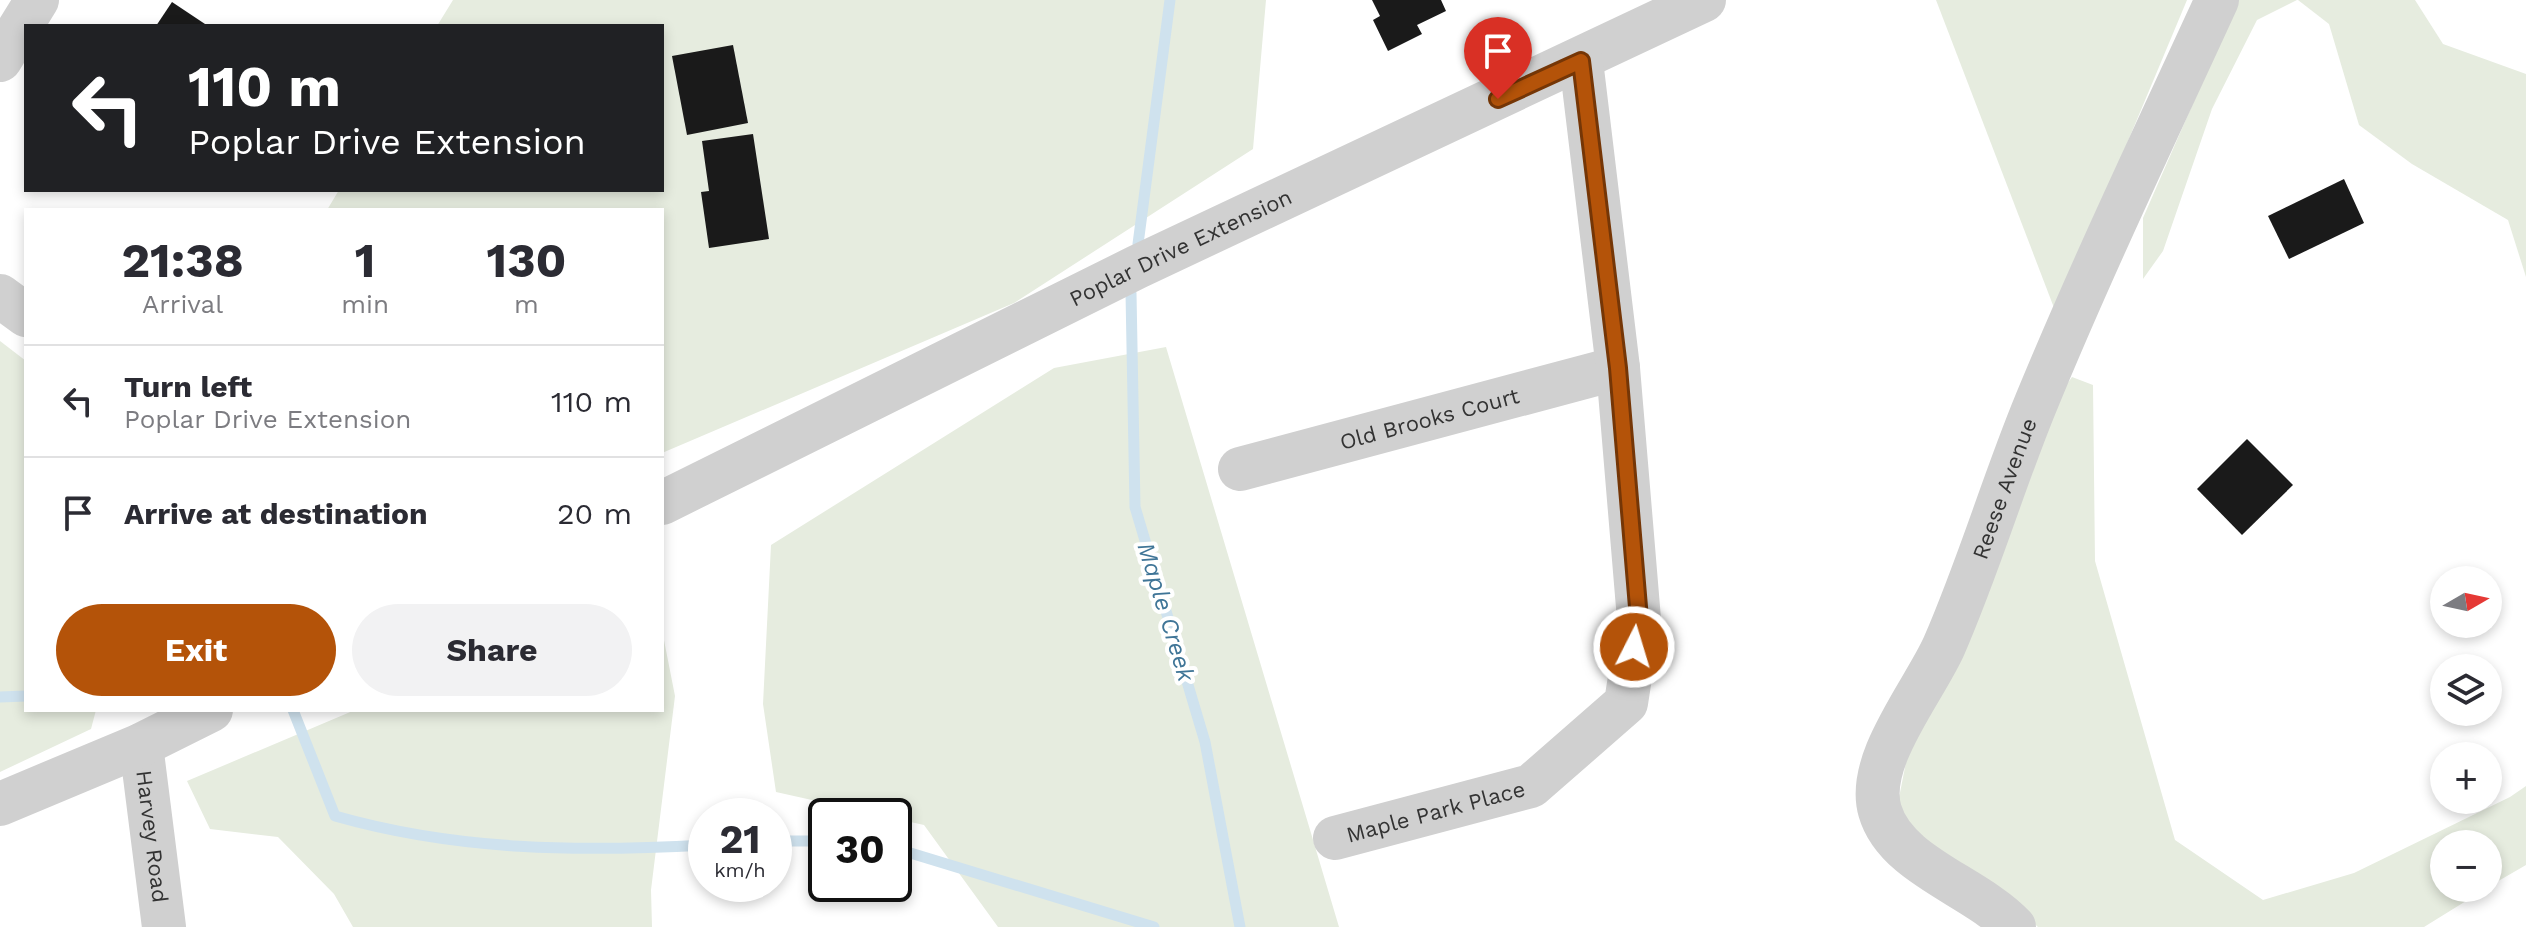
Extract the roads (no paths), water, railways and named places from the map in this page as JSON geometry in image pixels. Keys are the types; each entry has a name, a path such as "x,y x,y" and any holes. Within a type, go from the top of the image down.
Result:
{"street":[{"path":"0,60 37,0"},
{"name":"Poplar Drive Extension","path":"664,502 1137,267 1581,61 1704,0"},
{"name":"Reese Avenue","path":"2014,927 1981,898 1903,849 1888,831 1879,809 1877,785 1882,762 1943,649 2038,399 2217,0"},
{"name":"Maple Park Place","path":"1335,838 1531,786 1626,703 1639,619 1618,368 1581,61"},
{"path":"0,296 24,314"},
{"name":"Old Brooks Court","path":"1240,469 1618,368"},
{"path":"0,804 141,745 207,712"},
{"name":"Harvey Road","path":"141,745 164,927"}],"waterway":[{"name":"Maple Creek","path":"1138,244 1170,0"},
{"name":"Maple Creek","path":"1131,293 1135,507 1205,742 1240,927"},
{"path":"0,697 24,696"},
{"path":"294,712 335,816 427,836 519,846 688,846"},
{"path":"792,841 808,841"},
{"path":"912,853 1154,927"}]}
